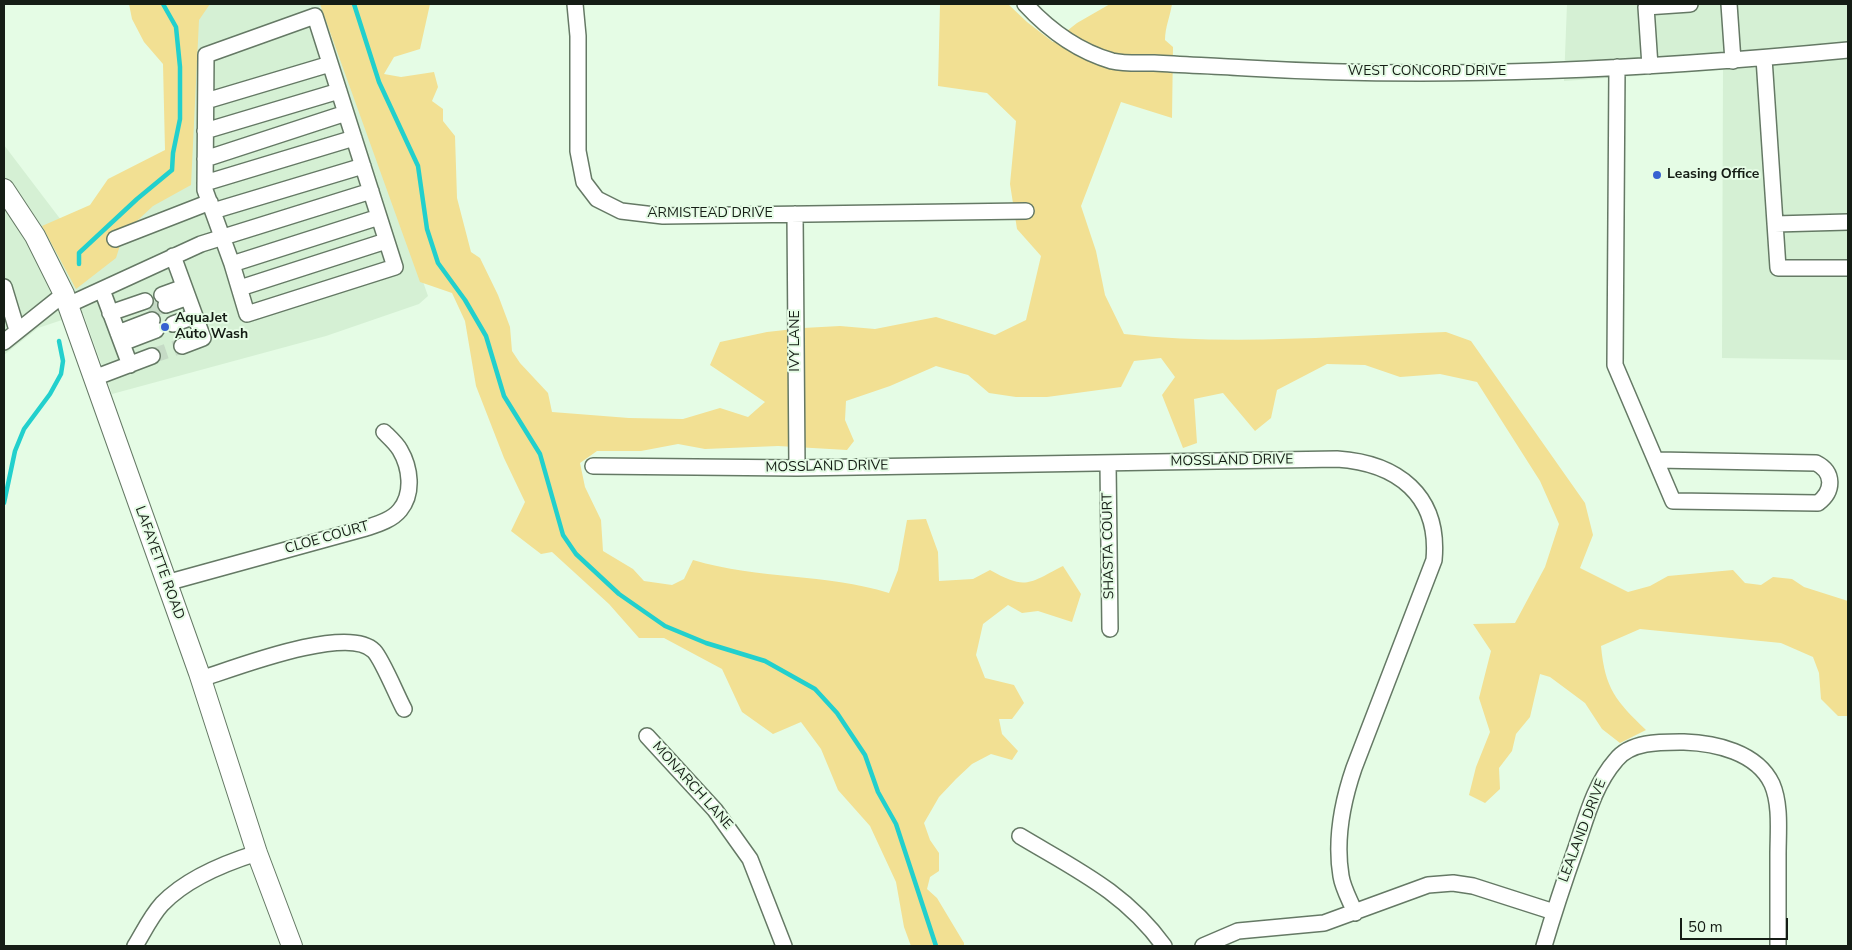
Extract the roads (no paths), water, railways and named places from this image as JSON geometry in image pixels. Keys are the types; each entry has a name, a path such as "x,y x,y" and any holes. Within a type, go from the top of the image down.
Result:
{"main road":[{"name":"LAFAYETTE ROAD","path":"7,200 35,236 66,300 201,679 258,853 292,946"}],"street":[{"name":"ARMISTEAD DRIVE","path":"575,4 578,36 578,151 584,182 597,199 621,211 663,216 1026,211"},
{"name":"WEST CONCORD DRIVE","path":"1025,4 1042,23 1078,49 1114,61 1382,73 1733,62 1848,50"},
{"path":"1650,66 1646,7 1690,4"},
{"path":"1729,4 1733,62"},
{"path":"315,16 339,91 395,267 247,314 205,183 206,55 315,16"},
{"path":"1764,58 1778,268 1848,268"},
{"path":"206,101 330,64"},
{"path":"1617,67 1615,365 1674,501 1818,503 1826,497 1830,485 1828,472 1816,463 1657,460"},
{"path":"205,131 339,91"},
{"path":"205,159 346,112"},
{"path":"205,183 354,138"},
{"path":"115,238 212,207 363,166"},
{"path":"4,342 17,330 66,300 102,290 201,244 370,191"},
{"name":"IVY LANE","path":"796,214 797,468"},
{"path":"232,264 379,217"},
{"path":"1775,224 1848,222"},
{"path":"240,288 386,241"},
{"path":"173,256 203,338 182,346"},
{"path":"4,287 17,330"},
{"path":"102,290 130,365"},
{"path":"190,302 168,309 190,302"},
{"path":"116,328 150,316 116,328"},
{"path":"94,378 152,356"},
{"name":"CLOE COURT","path":"166,583 366,528 388,520 401,510 410,478 400,449 384,432"},
{"name":"MOSSLAND DRIVE","path":"593,466 797,468 1337,459 1360,460 1380,466 1403,479 1419,497 1430,517 1436,542 1434,560 1343,803 1339,844 1341,878 1355,913"},
{"name":"SHASTA COURT","path":"1108,463 1110,629"},
{"path":"201,679 306,647 329,642 350,641 362,643 374,651 404,709"},
{"name":"MONARCH LANE","path":"647,736 715,810 750,859 784,946"},
{"name":"LEALAND DRIVE","path":"1544,946 1600,780 1617,757 1639,746 1656,743 1696,743 1719,747 1745,756 1758,766 1772,784 1778,810 1778,946"},
{"path":"1020,836 1107,888 1146,922 1164,946"},
{"path":"135,946 162,904 206,874 258,853"},
{"path":"1203,946 1238,931 1324,923 1428,885 1453,882 1473,886 1554,912"}],"waterway":[{"path":"79,264 79,253 137,199 172,170 173,153 180,119 180,67 176,27 163,4"},
{"path":"354,4 379,82 418,166 427,229 438,263 465,300 486,336 504,396 540,454 563,535 576,554 619,594 665,626 706,643 765,661 815,689 837,713 865,755 878,792 896,824 936,946"},
{"path":"4,503 15,451 24,429 50,394 61,374 63,361 59,341"}],"tunnel":[{"path":"149,311 166,305"},
{"path":"152,356 182,346"}],"place":[{"name":"Leasing Office","path":"1657,175"},
{"name":"AquaJet Auto Wash","path":"165,327"}]}
